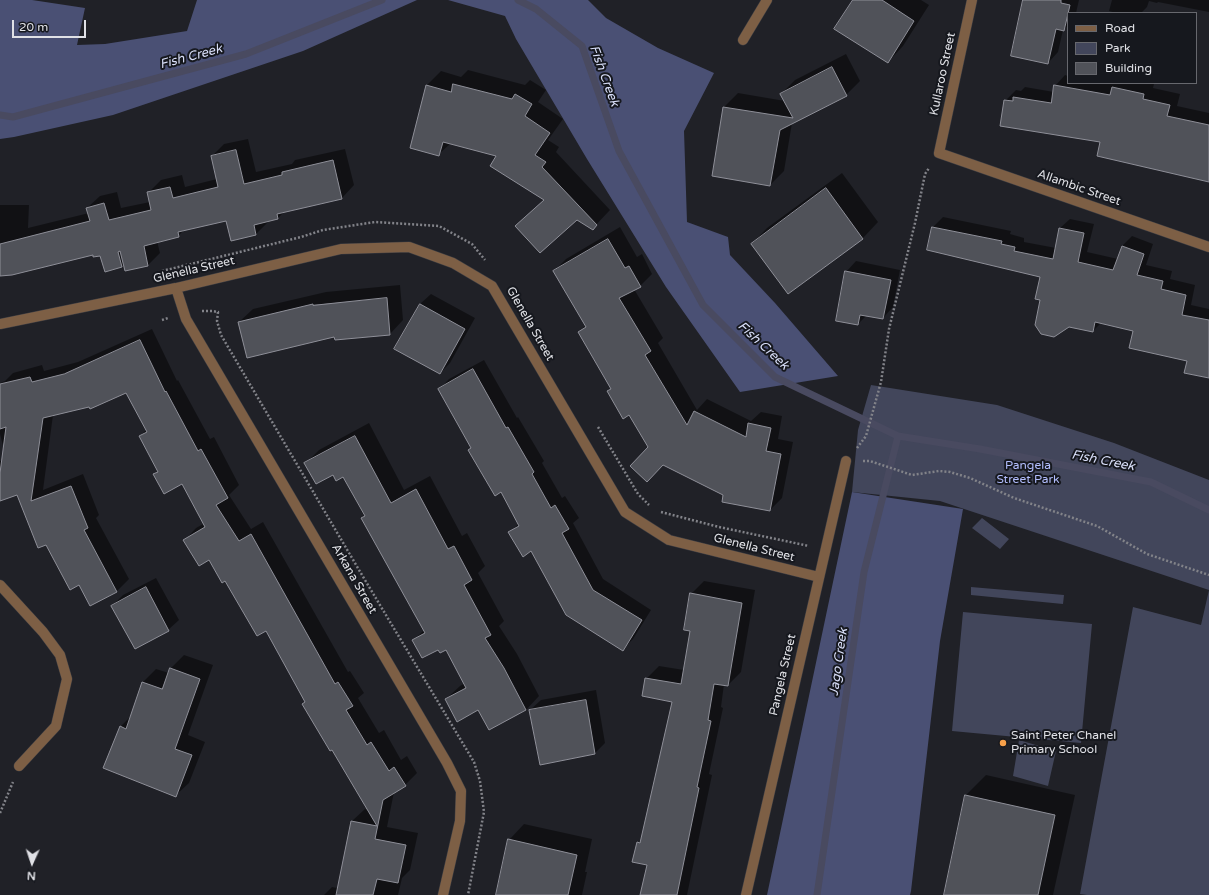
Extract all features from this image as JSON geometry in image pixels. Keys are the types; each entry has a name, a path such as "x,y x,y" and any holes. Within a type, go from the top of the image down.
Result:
{"street":[{"path":"743,40 767,0"},
{"name":"Kullaroo Street","path":"940,153 972,0"},
{"name":"Allambic Street","path":"940,153 1209,247"},
{"name":"Glenella Street","path":"0,324 176,288 342,249 409,247 453,263 492,286 625,512 669,540 819,577"},
{"name":"Arkana Street","path":"176,288 186,319 443,757 461,791 460,821 443,895"},
{"name":"Pangela Street","path":"746,895 846,461"},
{"path":"0,585 43,632 60,655 67,679 56,726 19,766"}],"path":[{"path":"866,436 880,382 890,329 925,174 940,153"},
{"path":"155,272 301,237 323,230 375,222 440,226 472,244 486,261"},
{"path":"596,424 638,494 651,507"},
{"path":"870,461 912,475 939,471 950,472 970,478 1014,498 1097,526 1147,554 1209,575"},
{"path":"656,511 718,527 825,550"},
{"path":"0,813 19,766"}],"green space":[{"name":"Pangela Street Park","path":"871,385 997,405 1114,443 1209,480 1209,590 940,501 852,492 858,430"},
{"path":"982,518 1009,539 1000,549 972,528"},
{"path":"971,587 1064,595 1063,604 971,595"},
{"path":"1209,590 1209,895 1080,894 1133,607 1201,625"},
{"path":"963,612 1092,624 1081,743 952,731"},
{"path":"1019,740 1056,751 1048,786 1013,776"}],"shaded area":[{"path":"0,0 32,0 85,8 77,45 105,44 187,31 197,0 417,0 303,51 113,115 0,139"},
{"path":"448,0 588,0 606,18 658,48 714,73 684,131 687,222 728,237 730,255 775,303 838,376 740,392 666,287 587,159 516,39 505,16"},
{"path":"852,492 963,509 940,641 911,891 910,895 767,895"}],"building":[{"path":"853,0 882,0 914,21 888,63 834,29"},
{"path":"1023,0 1061,0 1061,3 1070,5 1068,12 1067,12 1064,31 1056,29 1048,64 1011,56"},
{"path":"832,67 847,96 780,130 770,186 712,176 723,107 793,118 780,94"},
{"path":"453,84 512,99 515,94 532,104 525,116 550,133 535,155 546,162 542,167 597,225 593,230 577,220 540,253 515,226 544,200 490,166 496,156 443,142 439,156 410,148 426,85 451,92"},
{"path":"1054,85 1110,95 1112,87 1144,94 1143,99 1170,105 1167,116 1209,125 1209,182 1097,156 1100,142 1000,126 1004,100 1013,101 1013,97 1051,103"},
{"path":"236,150 244,184 282,175 282,172 333,160 342,199 277,214 278,219 254,225 256,235 231,241 226,221 178,232 179,237 144,246 148,266 125,271 120,251 118,252 122,267 105,272 100,256 93,257 93,255 12,275 0,276 0,244 90,221 86,208 104,203 109,220 151,210 147,192 170,187 173,198 218,187 211,156"},
{"path":"826,188 863,239 788,294 751,244"},
{"path":"932,227 1002,241 1001,244 1015,247 1014,251 1053,259 1059,228 1084,233 1078,262 1113,270 1122,246 1144,254 1137,275 1163,281 1161,289 1186,295 1182,315 1209,320 1209,378 1184,373 1187,361 1129,348 1133,331 1095,322 1093,332 1069,327 1054,337 1041,334 1035,325 1040,300 1035,299 1040,277 927,250"},
{"path":"608,239 625,268 629,266 641,287 619,298 651,351 645,355 687,425 694,411 746,437 748,423 771,428 766,451 781,454 770,511 722,502 723,495 663,465 647,482 630,466 648,447 629,415 623,419 607,391 611,389 578,332 586,327 553,271"},
{"path":"845,271 891,280 883,319 860,315 858,325 836,321"},
{"path":"387,298 390,335 335,340 334,337 247,358 238,322 313,304"},
{"path":"420,304 465,329 440,374 394,349"},
{"path":"140,340 165,392 166,391 198,451 201,449 228,498 216,505 239,541 251,534 335,684 338,682 353,706 346,710 367,745 371,742 389,771 394,767 406,786 383,800 375,839 406,845 398,883 377,879 373,895 336,895 351,821 377,826 332,750 330,751 302,704 305,702 266,631 257,636 225,581 222,583 209,560 199,566 183,540 205,527 182,484 164,494 153,474 158,472 139,436 147,432 126,393 90,409 89,407 43,418 31,501 71,486 88,528 84,530 117,592 90,606 79,585 70,590 46,545 38,548 17,495 0,501 0,473 6,427 0,429 0,384 30,377 32,382 64,374"},
{"path":"473,369 506,428 508,427 534,472 532,474 551,508 555,505 569,529 562,533 593,590 642,620 623,651 566,615 531,551 523,557 508,532 519,526 501,492 495,496 468,450 471,448 438,389"},
{"path":"355,436 391,503 416,489 448,549 454,546 472,580 464,585 491,635 485,638 504,668 526,710 489,730 478,710 457,722 445,699 466,688 446,650 440,653 438,650 422,658 412,640 425,633 361,518 365,516 343,477 336,481 333,475 316,484 304,463"},
{"path":"146,587 169,631 135,649 111,606"},
{"path":"690,593 742,603 728,686 714,684 708,720 711,721 677,895 640,895 647,865 632,862 637,842 640,843 672,702 642,696 645,678 681,684 690,631 684,630"},
{"path":"170,668 200,679 175,749 192,755 176,797 103,768 120,726 126,729 142,682 162,689"},
{"path":"586,700 595,754 540,765 529,710"},
{"path":"965,795 1055,815 1038,895 944,895"},
{"path":"508,839 577,855 568,895 496,895"}],"waterway":[{"name":"Fish Creek","path":"0,115 13,117 246,54 382,0"},
{"name":"Fish Creek","path":"518,0 536,9 582,46 619,151 703,305 775,377 898,436 980,449 1151,482 1209,510"},
{"name":"Jago Creek","path":"817,895 864,572 898,436"}],"place":[{"name":"Saint Peter Chanel Primary School","path":"1003,743"}]}
